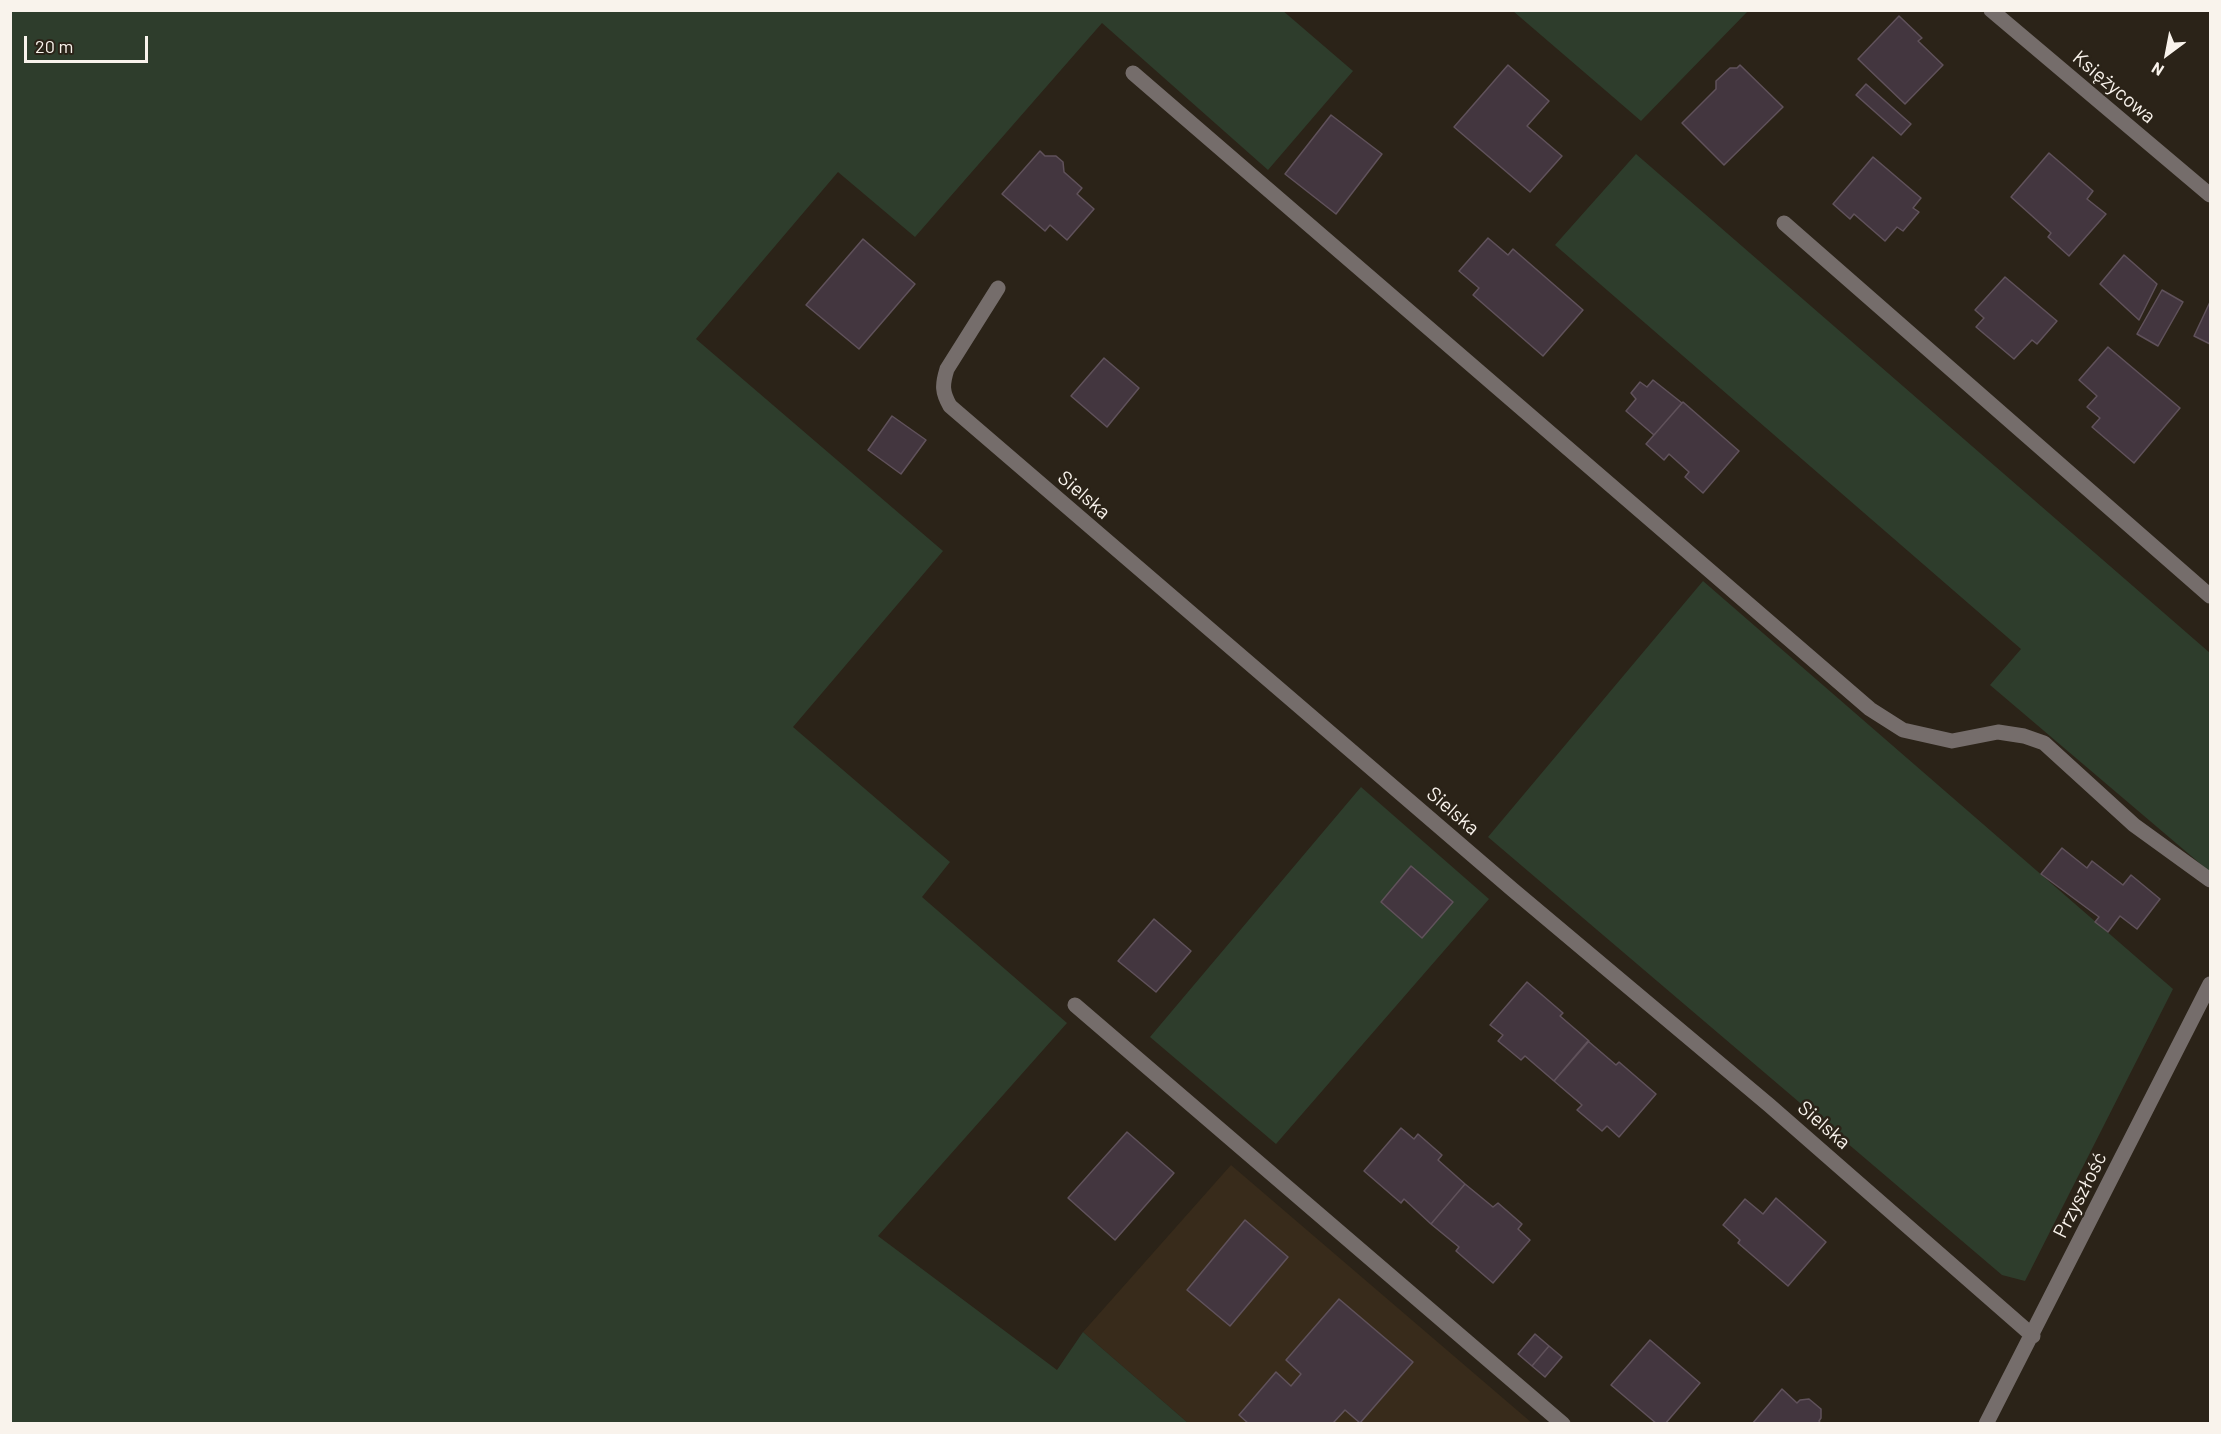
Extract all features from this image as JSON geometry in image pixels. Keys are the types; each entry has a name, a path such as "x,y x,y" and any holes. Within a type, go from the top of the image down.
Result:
{"street":[{"name":"Księżycowa","path":"1991,10 2211,195"},
{"path":"1132,73 1870,708 1903,730 1952,741 1998,732 2024,736 2044,743 2134,825 2211,880"},
{"path":"1784,223 2211,596"},
{"name":"Sielska","path":"999,288 947,369 942,384 944,396 950,406 1504,882 1769,1105 2033,1336"},
{"name":"Przyszłość","path":"1986,1424 2211,984"},
{"path":"1075,1005 1563,1424"}],"shaded area":[{"path":"1231,1165 1532,1423 1188,1423 1083,1332"}],"green space":[{"path":"1282,10 1353,71 1268,170 1102,23 915,237 838,172 696,339 943,551 793,727 950,862 922,897 1067,1023 878,1236 1057,1370 1083,1332 1188,1423 11,1423 11,11"},
{"path":"1513,11 1748,11 1641,121"},
{"path":"1636,154 2210,653 2210,872 1990,685 2021,649 1555,245"},
{"path":"1703,581 2173,989 2025,1281 2002,1275 1488,837"},
{"path":"1361,787 1489,899 1276,1144 1150,1037"}],"building":[{"path":"1899,16 1922,38 1918,41 1943,65 1905,104 1858,59"},
{"path":"1508,65 1549,101 1527,126 1562,156 1530,192 1454,127"},
{"path":"1740,65 1783,107 1724,165 1682,123 1716,89 1716,81 1730,68 1737,68"},
{"path":"1866,84 1911,124 1901,135 1856,95"},
{"path":"1331,115 1382,154 1336,214 1285,174"},
{"path":"1040,151 1045,156 1056,156 1063,162 1064,172 1082,188 1077,194 1094,209 1067,240 1050,225 1045,231 1002,194"},
{"path":"2049,153 2093,191 2087,199 2106,214 2069,256 2048,237 2051,233 2011,197"},
{"path":"1873,157 1921,198 1913,208 1919,212 1903,231 1897,227 1885,241 1854,214 1850,219 1833,204"},
{"path":"1488,238 1508,255 1513,249 1583,310 1543,356 1473,295 1479,288 1459,271"},
{"path":"863,239 915,284 859,349 806,305"},
{"path":"2124,255 2157,284 2139,320 2100,284"},
{"path":"2005,277 2057,321 2037,344 2032,340 2014,359 1976,327 1984,318 1975,310"},
{"path":"2162,290 2183,302 2158,346 2137,334"},
{"path":"2210,302 2210,344 2194,336"},
{"path":"2108,347 2180,408 2134,463 2092,427 2100,418 2087,407 2097,396 2079,380"},
{"path":"1104,358 1139,388 1107,427 1071,396"},
{"path":"1653,380 1682,403 1654,435 1626,411 1636,399 1631,393 1640,382 1647,387"},
{"path":"1683,402 1739,451 1703,493 1685,477 1689,472 1669,454 1664,460 1646,444"},
{"path":"892,416 926,440 901,474 868,450"},
{"path":"2062,848 2087,868 2092,861 2123,885 2131,875 2160,899 2137,929 2120,916 2108,932 2095,922 2099,917 2041,874"},
{"path":"1411,866 1453,902 1422,938 1381,902"},
{"path":"1154,919 1191,951 1156,992 1118,961"},
{"path":"1527,982 1563,1013 1560,1016 1589,1041 1554,1081 1525,1056 1521,1060 1498,1041 1503,1035 1490,1025"},
{"path":"1588,1041 1616,1065 1619,1062 1656,1094 1619,1137 1607,1126 1602,1131 1577,1110 1582,1105 1554,1081"},
{"path":"1401,1128 1414,1139 1418,1134 1442,1155 1438,1160 1465,1184 1431,1224 1404,1199 1401,1203 1364,1171"},
{"path":"1127,1132 1174,1173 1115,1240 1068,1198"},
{"path":"1465,1184 1493,1207 1498,1203 1522,1224 1518,1229 1530,1240 1493,1283 1456,1251 1459,1247 1431,1224"},
{"path":"1776,1198 1826,1242 1788,1286 1738,1243 1740,1240 1723,1225 1745,1199 1763,1214"},
{"path":"1245,1220 1288,1257 1230,1326 1187,1290"},
{"path":"1339,1299 1413,1362 1360,1423 1345,1410 1334,1422 1336,1424 1249,1424 1239,1415 1276,1372 1291,1386 1301,1374 1286,1360"},
{"path":"1535,1334 1549,1346 1532,1366 1518,1354"},
{"path":"1650,1340 1700,1383 1665,1424 1657,1424 1611,1385"},
{"path":"1549,1346 1562,1357 1545,1377 1532,1366"},
{"path":"1782,1389 1797,1403 1800,1400 1809,1399 1821,1409 1819,1421 1821,1424 1752,1424"}]}
